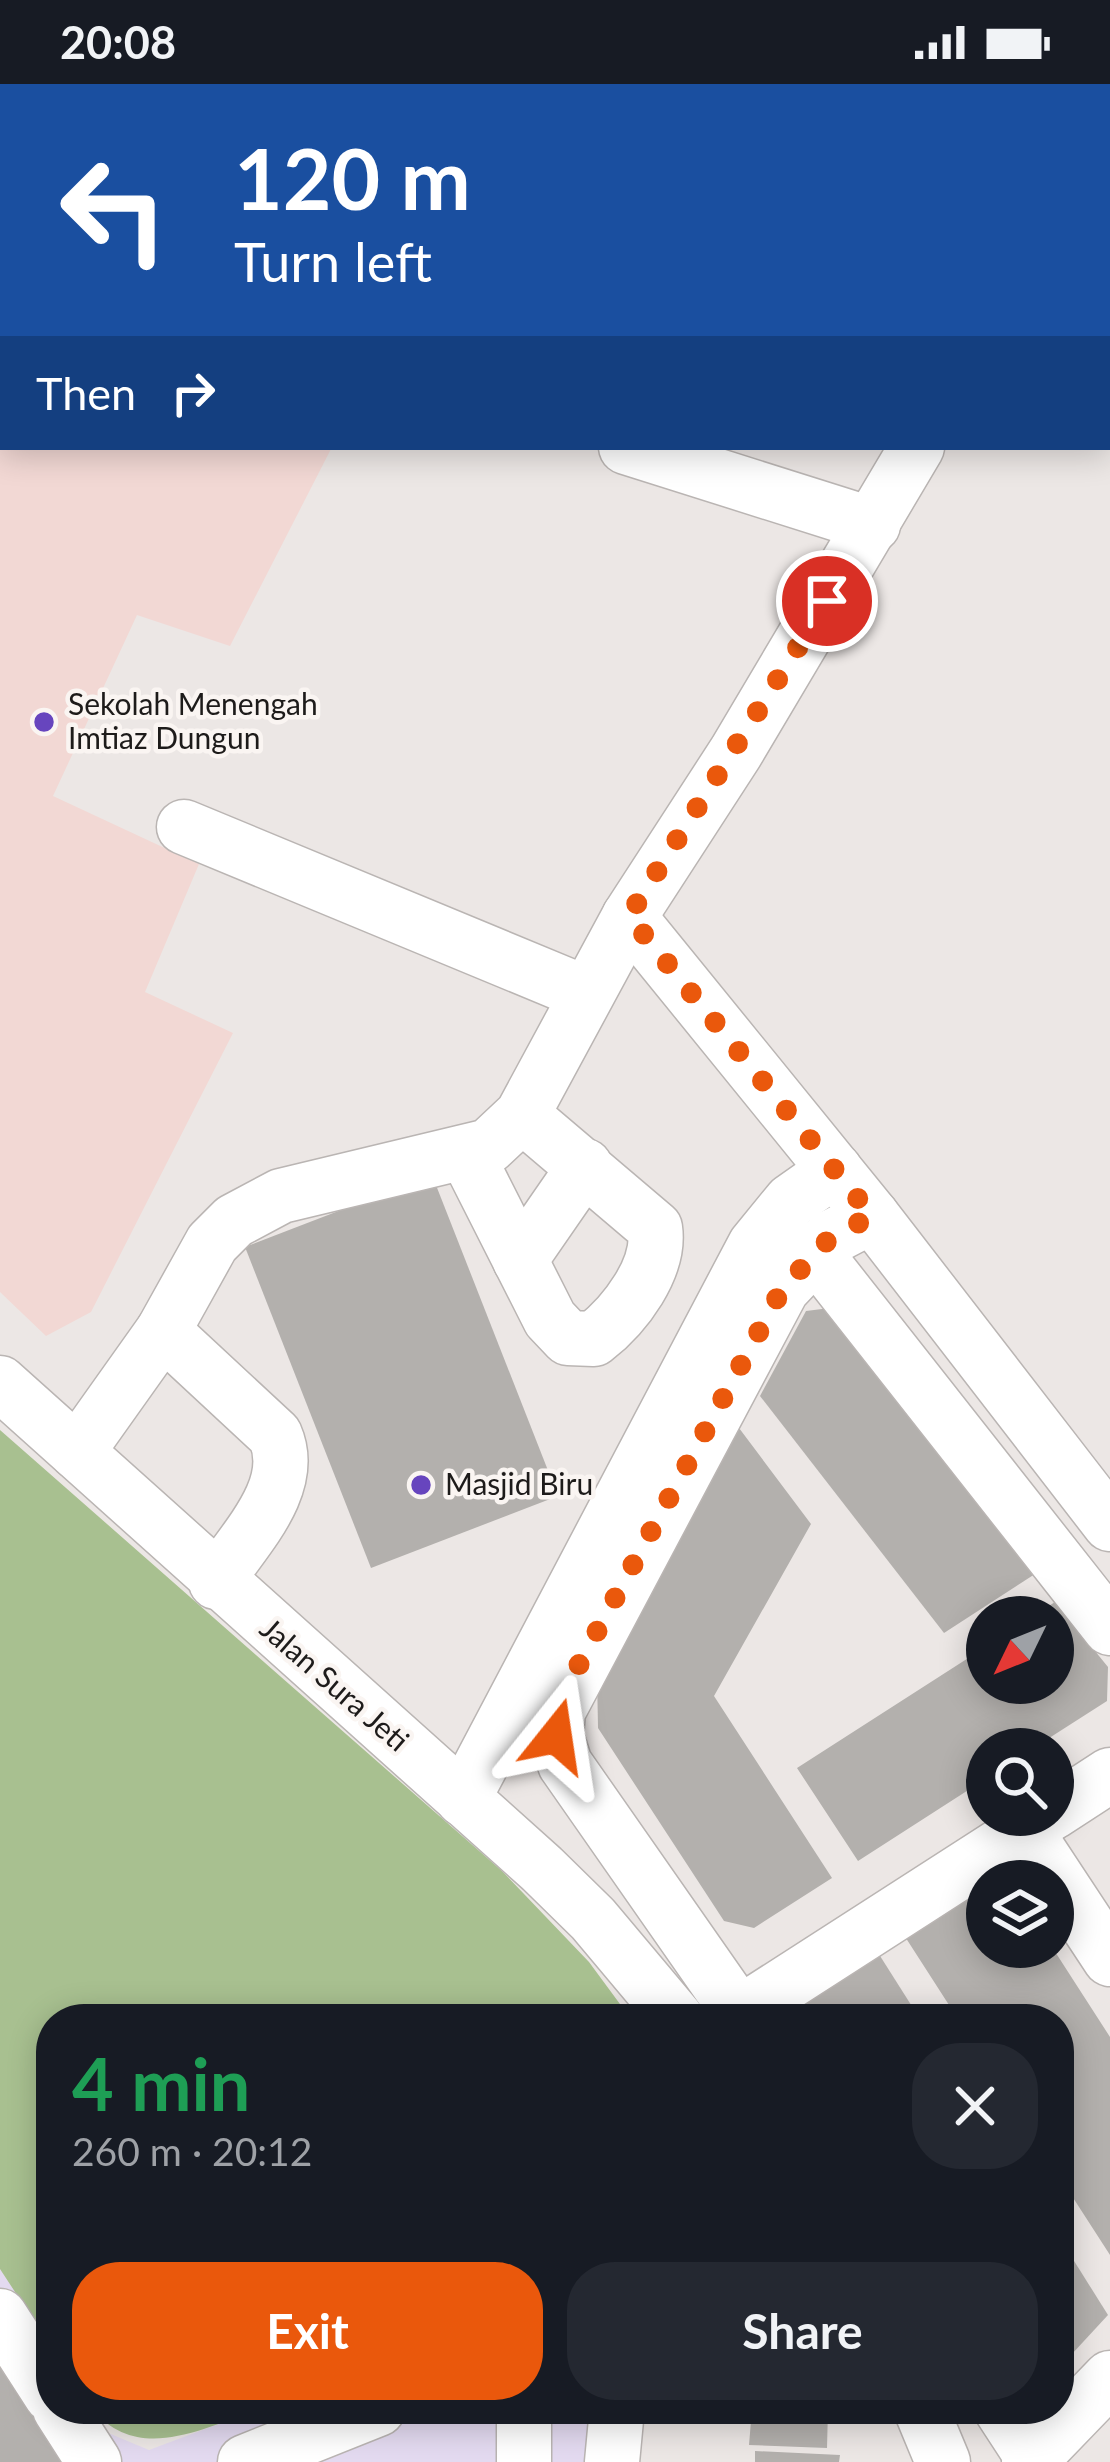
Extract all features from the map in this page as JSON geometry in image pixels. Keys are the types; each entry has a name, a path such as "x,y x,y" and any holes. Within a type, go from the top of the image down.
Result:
{"street":[{"path":"636,450 873,525"},
{"path":"77,1452 163,1330 212,1244 254,1208 280,1196 489,1146 522,1115 629,916 915,450"},
{"path":"184,827 585,993"},
{"path":"629,916 1100,1493"},
{"path":"466,1153 550,1319 568,1338 594,1339 615,1323 653,1262 655,1228 522,1115"},
{"path":"520,1261 585,1166"},
{"path":"463,1799 755,1245 791,1201 835,1170"},
{"path":"729,2004 565,1764 556,1736 558,1711 782,1289 814,1252 872,1216"},
{"path":"814,1252 1110,1628"},
{"path":"163,1330 275,1435 283,1452 279,1485 216,1582"},
{"name":"Jalan Sura Jeti","path":"0,1383 593,1919 665,2004"},
{"path":"1074,1798 1110,1775"},
{"path":"758,2004 1016,1836"},
{"path":"1053,1836 1093,1897 1110,1959"},
{"path":"0,2316 36,2372"},
{"path":"1074,2415 1110,2378"},
{"path":"70,2424 94,2462"},
{"path":"244,2462 340,2424"},
{"path":"524,2424 524,2462"},
{"path":"612,2462 616,2424"},
{"path":"927,2424 943,2462"},
{"path":"1010,2424 1031,2460 1066,2424"}],"shaded area":[{"name":"Sekolah Menengah Imtiaz Dungun","path":"0,450 330,450 230,646 137,615 53,796 199,864 145,992 233,1033 91,1312 46,1336 0,1292"},
{"path":"0,2269 36,2324 36,2424 87,2424 149,2450 219,2424 638,2424 634,2462 0,2462"}],"green space":[{"path":"0,1430 502,1871 589,1962 620,2004 36,2004 36,2324 0,2269"},
{"path":"216,2424 169,2438 128,2435 110,2425"}],"building":[{"path":"432,1175 558,1496 371,1568 245,1247"},
{"path":"830,1308 1035,1574 1001,1596 966,1596 966,1619 944,1633 760,1396 806,1311"},
{"path":"739,1428 811,1524 714,1696 832,1878 754,1928 724,1921 598,1728 597,1677"},
{"path":"1074,1625 1108,1667 1107,1701 1065,1728 966,1728 966,1792 858,1861 797,1768 966,1659 966,1704 1074,1704"},
{"path":"966,1892 966,1968 1066,1968 1110,2037 1110,2255 1074,2199 1074,2004 948,2004 902,1932"},
{"path":"875,1948 910,2004 795,2004 797,1998"},
{"path":"1074,2261 1108,2315 1074,2352"},
{"path":"0,2359 36,2414 36,2424 43,2424 68,2462 0,2462"},
{"path":"751,2424 828,2424 827,2448 749,2445"},
{"path":"755,2451 840,2455 839,2462 755,2462"}],"place":[{"name":"Sekolah Menengah Imtiaz Dungun","path":"44,722"},
{"name":"Masjid Biru","path":"421,1485"}],"route":[{"path":"556,1736 558,1711 568,1685 782,1289 830,1238 872,1216 629,916 827,601"}]}
